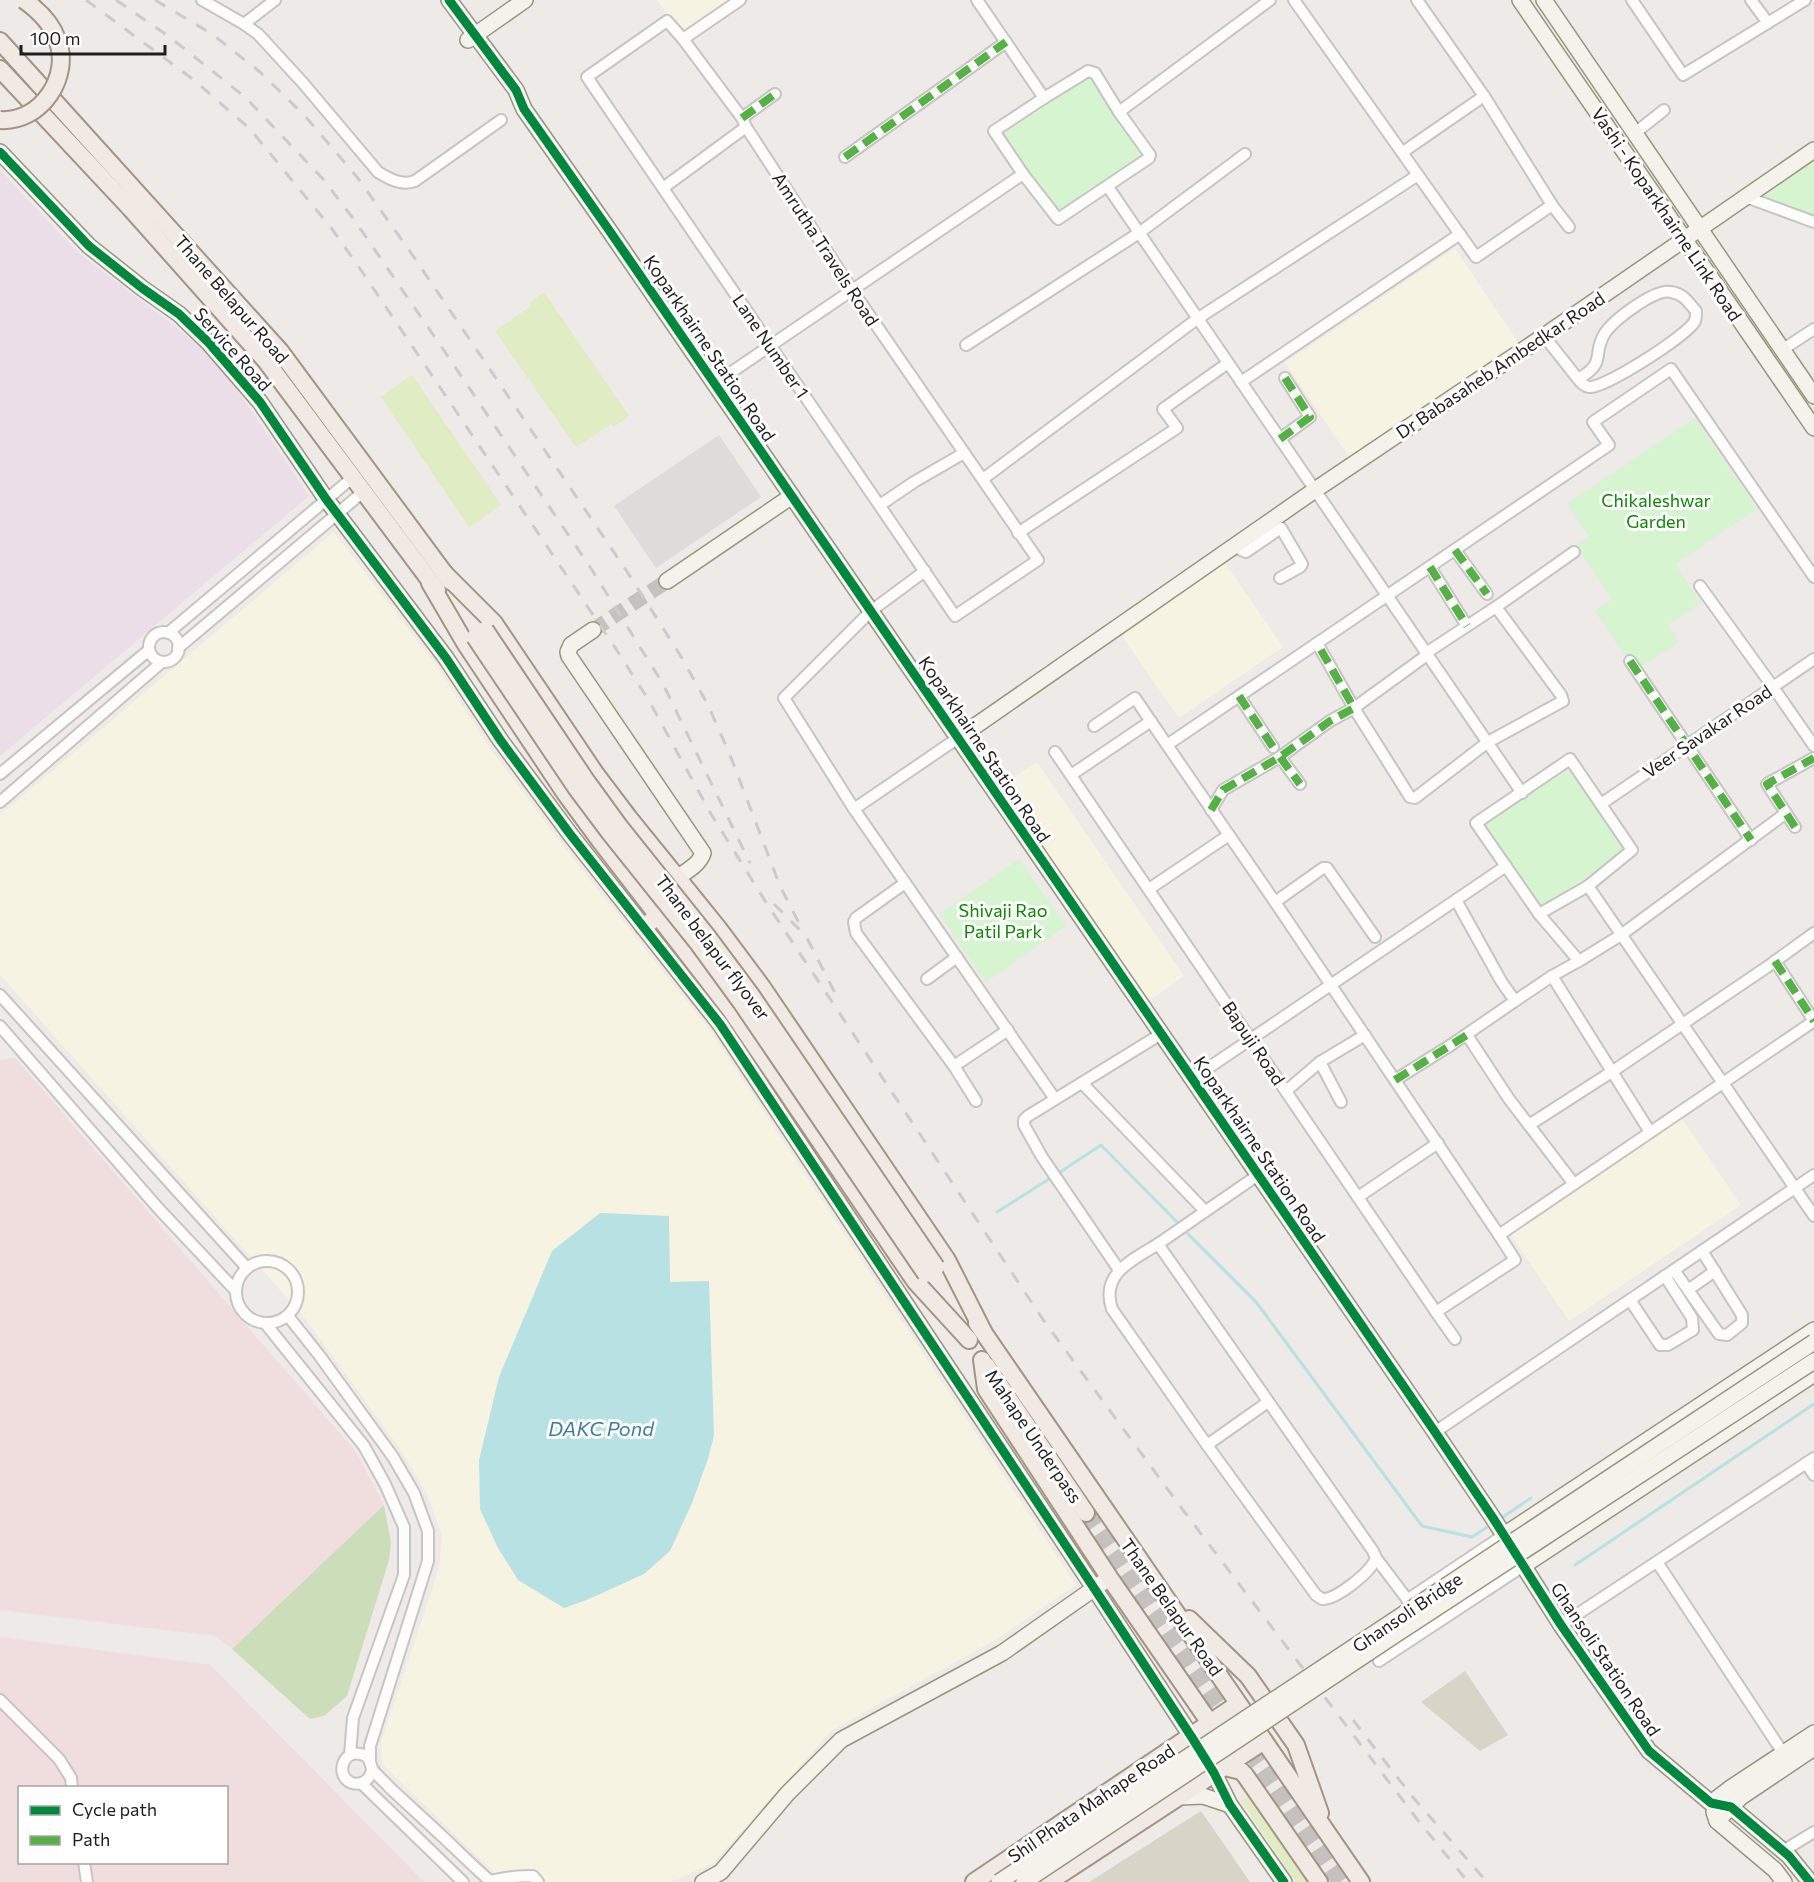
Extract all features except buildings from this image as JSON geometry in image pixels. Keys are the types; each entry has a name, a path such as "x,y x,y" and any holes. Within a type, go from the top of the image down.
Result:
{"main road":[{"path":"0,120 29,115 45,101 59,75 61,63 57,38 44,16 24,0"},
{"name":"Thane Belapur Road","path":"0,41 280,351 444,573"},
{"name":"Thane Belapur Road","path":"0,69 131,209 255,348 430,583"},
{"path":"444,573 480,634"},
{"path":"444,573 494,623 595,773 762,987 947,1260 976,1335"},
{"path":"430,583 480,634"},
{"path":"430,583 465,644 565,793 730,1009 915,1281 976,1335"},
{"name":"Thane belapur flyover","path":"480,634 619,826 751,995 931,1271 976,1335"},
{"path":"644,927 688,891"},
{"name":"Thane Belapur Road","path":"976,1335 986,1389 1109,1577 1210,1723"},
{"name":"Thane Belapur Road","path":"976,1335 1164,1596 1361,1882"},
{"name":"Mahape Underpass","path":"982,1360 1086,1513"},
{"path":"1164,1596 1248,1676 1296,1745 1328,1833"},
{"name":"Shil Phata Mahape Road","path":"974,1882 1238,1704"},
{"path":"1049,1882 1264,1741"},
{"path":"1219,1770 1241,1771 1245,1774 1319,1882"}],"street":[{"path":"202,0 258,34 378,172 400,183 415,181 501,120"},
{"path":"244,24 275,0"},
{"name":"Koparkhairne Station Road","path":"436,0 516,90 524,109 1499,1527"},
{"name":"Koparkhairne Station Road","path":"449,0 471,38"},
{"path":"471,38 525,0"},
{"path":"683,39 740,0"},
{"path":"977,0 1044,98"},
{"path":"1119,112 1270,0"},
{"path":"1294,0 1476,257 1552,206"},
{"path":"1417,0 1484,96 1552,206 1569,227"},
{"name":"Vashi - Koparkhairne Link Road","path":"1520,0 1814,428"},
{"name":"Vashi - Koparkhairne Link Road","path":"1544,0 1814,396"},
{"path":"1751,0 1768,23"},
{"path":"1636,2 1683,75 1805,0"},
{"name":"Amrutha Travels Road","path":"586,77 667,21 683,39 744,122 852,290 1038,560 955,616"},
{"path":"845,157 1006,42"},
{"path":"1088,71 1095,73 1150,155 1149,158 1058,219 1023,174 994,131 1044,98 1088,71"},
{"name":"Lane Number 1","path":"586,77 955,616"},
{"path":"663,188 775,94"},
{"path":"1403,152 1484,96"},
{"path":"1635,133 1664,111"},
{"name":"Dr Babasaheb Ambedkar Road","path":"958,738 1237,544 1276,522 1315,490 1814,150"},
{"name":"Service Road","path":"0,152 89,246 179,314 209,343 260,402 326,499 446,658 501,741 570,834 720,1024 1191,1736 1219,1770 1230,1805 1284,1882"},
{"path":"966,345 1139,233 1245,154"},
{"path":"714,384 1023,174"},
{"path":"983,479 1197,319 1418,175"},
{"path":"1107,187 1522,792"},
{"path":"1746,197 1814,222"},
{"path":"1241,382 1460,234"},
{"path":"1544,336 1578,379 1582,384 1591,388 1607,383 1675,340 1695,321 1696,312 1683,296 1668,291 1646,299 1625,314 1605,333 1598,363 1590,373 1578,379"},
{"path":"1782,350 1814,329"},
{"path":"1018,532 1177,428 1164,409 1228,363"},
{"path":"1167,744 1610,445 1593,422 1671,369 1814,577"},
{"path":"1280,439 1310,417 1285,378"},
{"path":"880,505 964,453"},
{"path":"168,633 176,639 178,648 175,657 162,662 154,659 149,650 153,636 168,633 352,478"},
{"path":"178,648 363,492"},
{"path":"667,581 792,496"},
{"path":"1276,522 1302,564 1280,578"},
{"path":"1455,550 1487,594"},
{"path":"1211,810 1223,790 1280,757 1330,721 1354,708 1427,654 1574,552"},
{"path":"1430,567 1467,626"},
{"path":"925,572 871,611 784,698 854,809 1055,1099"},
{"path":"1700,586 1814,746"},
{"path":"1317,643 1354,708 1412,798 1418,797 1488,742 1563,701 1562,695 1496,607"},
{"path":"593,630 571,645 569,656 703,853 696,864 633,913"},
{"path":"0,774 149,650"},
{"name":"Veer Savakar Road","path":"1601,804 1814,659"},
{"path":"1630,661 1751,840"},
{"path":"0,802 162,662"},
{"path":"1239,696 1273,747"},
{"path":"1094,726 1135,698 1515,1260 1436,1312"},
{"path":"1071,775 1151,721"},
{"path":"854,809 958,738"},
{"name":"Bapuji Road","path":"1055,752 1455,1339"},
{"path":"1280,757 1299,784"},
{"path":"1795,827 1767,784 1814,758"},
{"path":"1539,914 1588,886 1632,850 1570,759 1476,823 1539,914 1579,961"},
{"path":"1395,1080 1467,1035 1552,976 1622,934 1786,813"},
{"path":"1149,889 1228,835"},
{"path":"1192,1079 1506,866"},
{"path":"1275,902 1323,868 1327,868 1375,937"},
{"path":"905,883 856,918 854,927 856,933 954,1066 976,1101"},
{"path":"1588,886 1814,1216"},
{"path":"1456,900 1501,981 1515,1001"},
{"path":"1529,1125 1613,1071 1814,933"},
{"path":"927,979 957,957"},
{"path":"1499,1235 1814,1021 1775,961"},
{"path":"1552,976 1650,1132"},
{"path":"0,995 247,1268"},
{"path":"0,1026 158,1208 236,1291"},
{"path":"954,1066 1008,1030"},
{"path":"1119,1270 1041,1157 1024,1125 1024,1120 1161,1034"},
{"path":"1286,1091 1320,1062 1365,1035"},
{"path":"1467,1035 1509,1099 1574,1184"},
{"path":"1320,1062 1341,1102"},
{"path":"1082,1083 1205,1211"},
{"path":"1358,1197 1438,1143"},
{"path":"1258,1175 1119,1270 1113,1276 1110,1285 1109,1299 1112,1309 1316,1595 1322,1599 1333,1598 1370,1570 1376,1558"},
{"path":"1435,1432 1814,1175"},
{"path":"1162,1241 1268,1402 1376,1558 1431,1628"},
{"path":"1670,1273 1688,1290 1719,1334 1727,1335 1742,1323 1742,1316 1702,1251"},
{"path":"262,1261 271,1261 286,1267 297,1280 299,1290 295,1308 288,1316 265,1323 247,1316 237,1300 236,1291 241,1275 247,1268 262,1261"},
{"path":"1688,1290 1715,1271"},
{"path":"1630,1300 1660,1345 1668,1345 1693,1330 1692,1318 1670,1273"},
{"path":"288,1316 393,1457 414,1493 428,1531 428,1561 370,1746 371,1765 369,1778 362,1783 352,1783 344,1776 343,1762 350,1755 359,1753 367,1757 371,1765 490,1882 509,1876 533,1876 538,1882"},
{"path":"265,1323 364,1446 385,1484 404,1527 404,1575 353,1718 350,1755"},
{"path":"1407,1600 1499,1527 1814,1329"},
{"name":"Ghansoli Bridge","path":"999,1882 1814,1342"},
{"name":"Ghansoli Bridge","path":"1024,1882 1405,1629 1814,1362"},
{"path":"1378,1661 1814,1374"},
{"path":"1207,1444 1268,1402"},
{"path":"1561,1625 1810,1461 1814,1475"},
{"name":"Ghansoli Station Road","path":"1499,1527 1561,1625 1649,1751 1711,1803 1731,1807 1783,1851 1810,1882"},
{"path":"1656,1562 1787,1759"},
{"path":"703,1882 722,1872 787,1794 841,1740 1002,1653 1109,1577"},
{"path":"0,1700 16,1718 51,1749 71,1778 72,1786"},
{"path":"1717,1821 1814,1732"},
{"path":"1784,1882 1775,1870 1717,1821 1711,1803 1732,1787 1814,1748"},
{"path":"362,1783 463,1882"},
{"path":"1179,1797 1203,1796 1230,1805"},
{"path":"1783,1851 1814,1832"},
{"path":"84,1864 87,1882"}],"shaded area":[{"path":"657,0 732,0 681,35"},
{"path":"0,170 76,251 215,357 309,496 0,756"},
{"path":"1455,248 1518,342 1349,457 1285,363"},
{"path":"719,435 761,497 656,568 614,506"},
{"path":"334,532 436,665 487,744 561,843 711,1032 1076,1585 995,1640 832,1730 713,1863 671,1882 504,1882 382,1764 381,1742 439,1568 442,1535 426,1492 402,1452 305,1318 0,975 0,815"},
{"path":"1225,563 1283,647 1179,718 1121,635"},
{"path":"1037,762 1184,976 1147,1002 999,788"},
{"path":"15,1058 356,1452 384,1505 232,1649 216,1636 0,1610 0,1060"},
{"path":"1679,1114 1741,1205 1569,1321 1508,1230"},
{"path":"0,1637 210,1665 424,1882 0,1882"},
{"path":"1465,1671 1508,1735 1480,1751 1421,1702"},
{"path":"1201,1811 1250,1882 1089,1882"}],"green space":[{"path":"1096,69 1151,150 1056,215 1001,133"},
{"path":"1814,160 1814,215 1761,196"},
{"path":"544,292 629,416 614,427 611,424 576,447 495,331 531,306 529,303"},
{"path":"412,375 501,505 469,527 381,397"},
{"name":"Chikaleshwar Garden","path":"1695,418 1757,509 1675,564 1701,603 1668,625 1679,642 1635,671 1595,611 1612,599 1576,545 1589,536 1567,504"},
{"path":"1569,766 1626,850 1540,909 1483,824"},
{"name":"Shivaji Rao Patil Park","path":"1019,859 1066,926 986,982 939,914"},
{"path":"384,1505 391,1542 389,1560 347,1696 324,1716 310,1719 232,1649"},
{"path":"1250,1795 1310,1882 1296,1882 1241,1801"}],"water":[{"name":"DAKC Pond","path":"600,1213 669,1216 670,1282 709,1281 714,1436 692,1503 670,1551 644,1574 564,1608 518,1580 498,1548 480,1509 479,1460 499,1377 552,1251"}],"waterway":[{"path":"1057,1174 1101,1145 1180,1225"},
{"path":"997,1212 1052,1177"},
{"path":"1184,1230 1256,1302 1422,1526 1472,1537 1492,1524"},
{"path":"1575,1565 1814,1404"},
{"path":"1500,1519 1531,1498"}],"tunnel":[{"path":"593,630 667,581"},
{"path":"1086,1513 1340,1882"}],"railway":[{"path":"86,0 194,80 250,129 332,229 616,649 648,699 711,814 767,904 1044,1321 1180,1506 1417,1819 1468,1882"},
{"path":"116,0 171,38 246,98 323,179 355,221 592,570 663,684 750,863"},
{"path":"155,0 212,34 260,72 305,116 357,177 409,250 626,570 682,658 708,705 730,755 780,886 801,927"},
{"path":"774,904 806,936 836,995"},
{"path":"1353,1720 1411,1795 1487,1882"}],"marked path":[{"path":"845,157 1006,42"},
{"path":"742,118 775,94"},
{"path":"1280,439 1310,417 1285,378"},
{"path":"1455,550 1487,594"},
{"path":"1430,567 1467,626"},
{"path":"1211,810 1223,790 1280,757 1330,721 1354,708 1317,643"},
{"path":"1630,661 1751,840"},
{"path":"1239,696 1273,747"},
{"path":"1280,757 1300,784"},
{"path":"1795,827 1767,784 1814,758"},
{"path":"1775,961 1814,1021"},
{"path":"1395,1080 1467,1035"}],"cycle path":[{"path":"449,0 516,90 524,109 1435,1432 1561,1625 1649,1751 1711,1803 1731,1807 1789,1856 1810,1882"},
{"path":"0,152 89,246 179,314 209,343 260,402 326,499 446,658 501,741 570,834 720,1024 1191,1736 1214,1773 1230,1805 1284,1882"}]}
